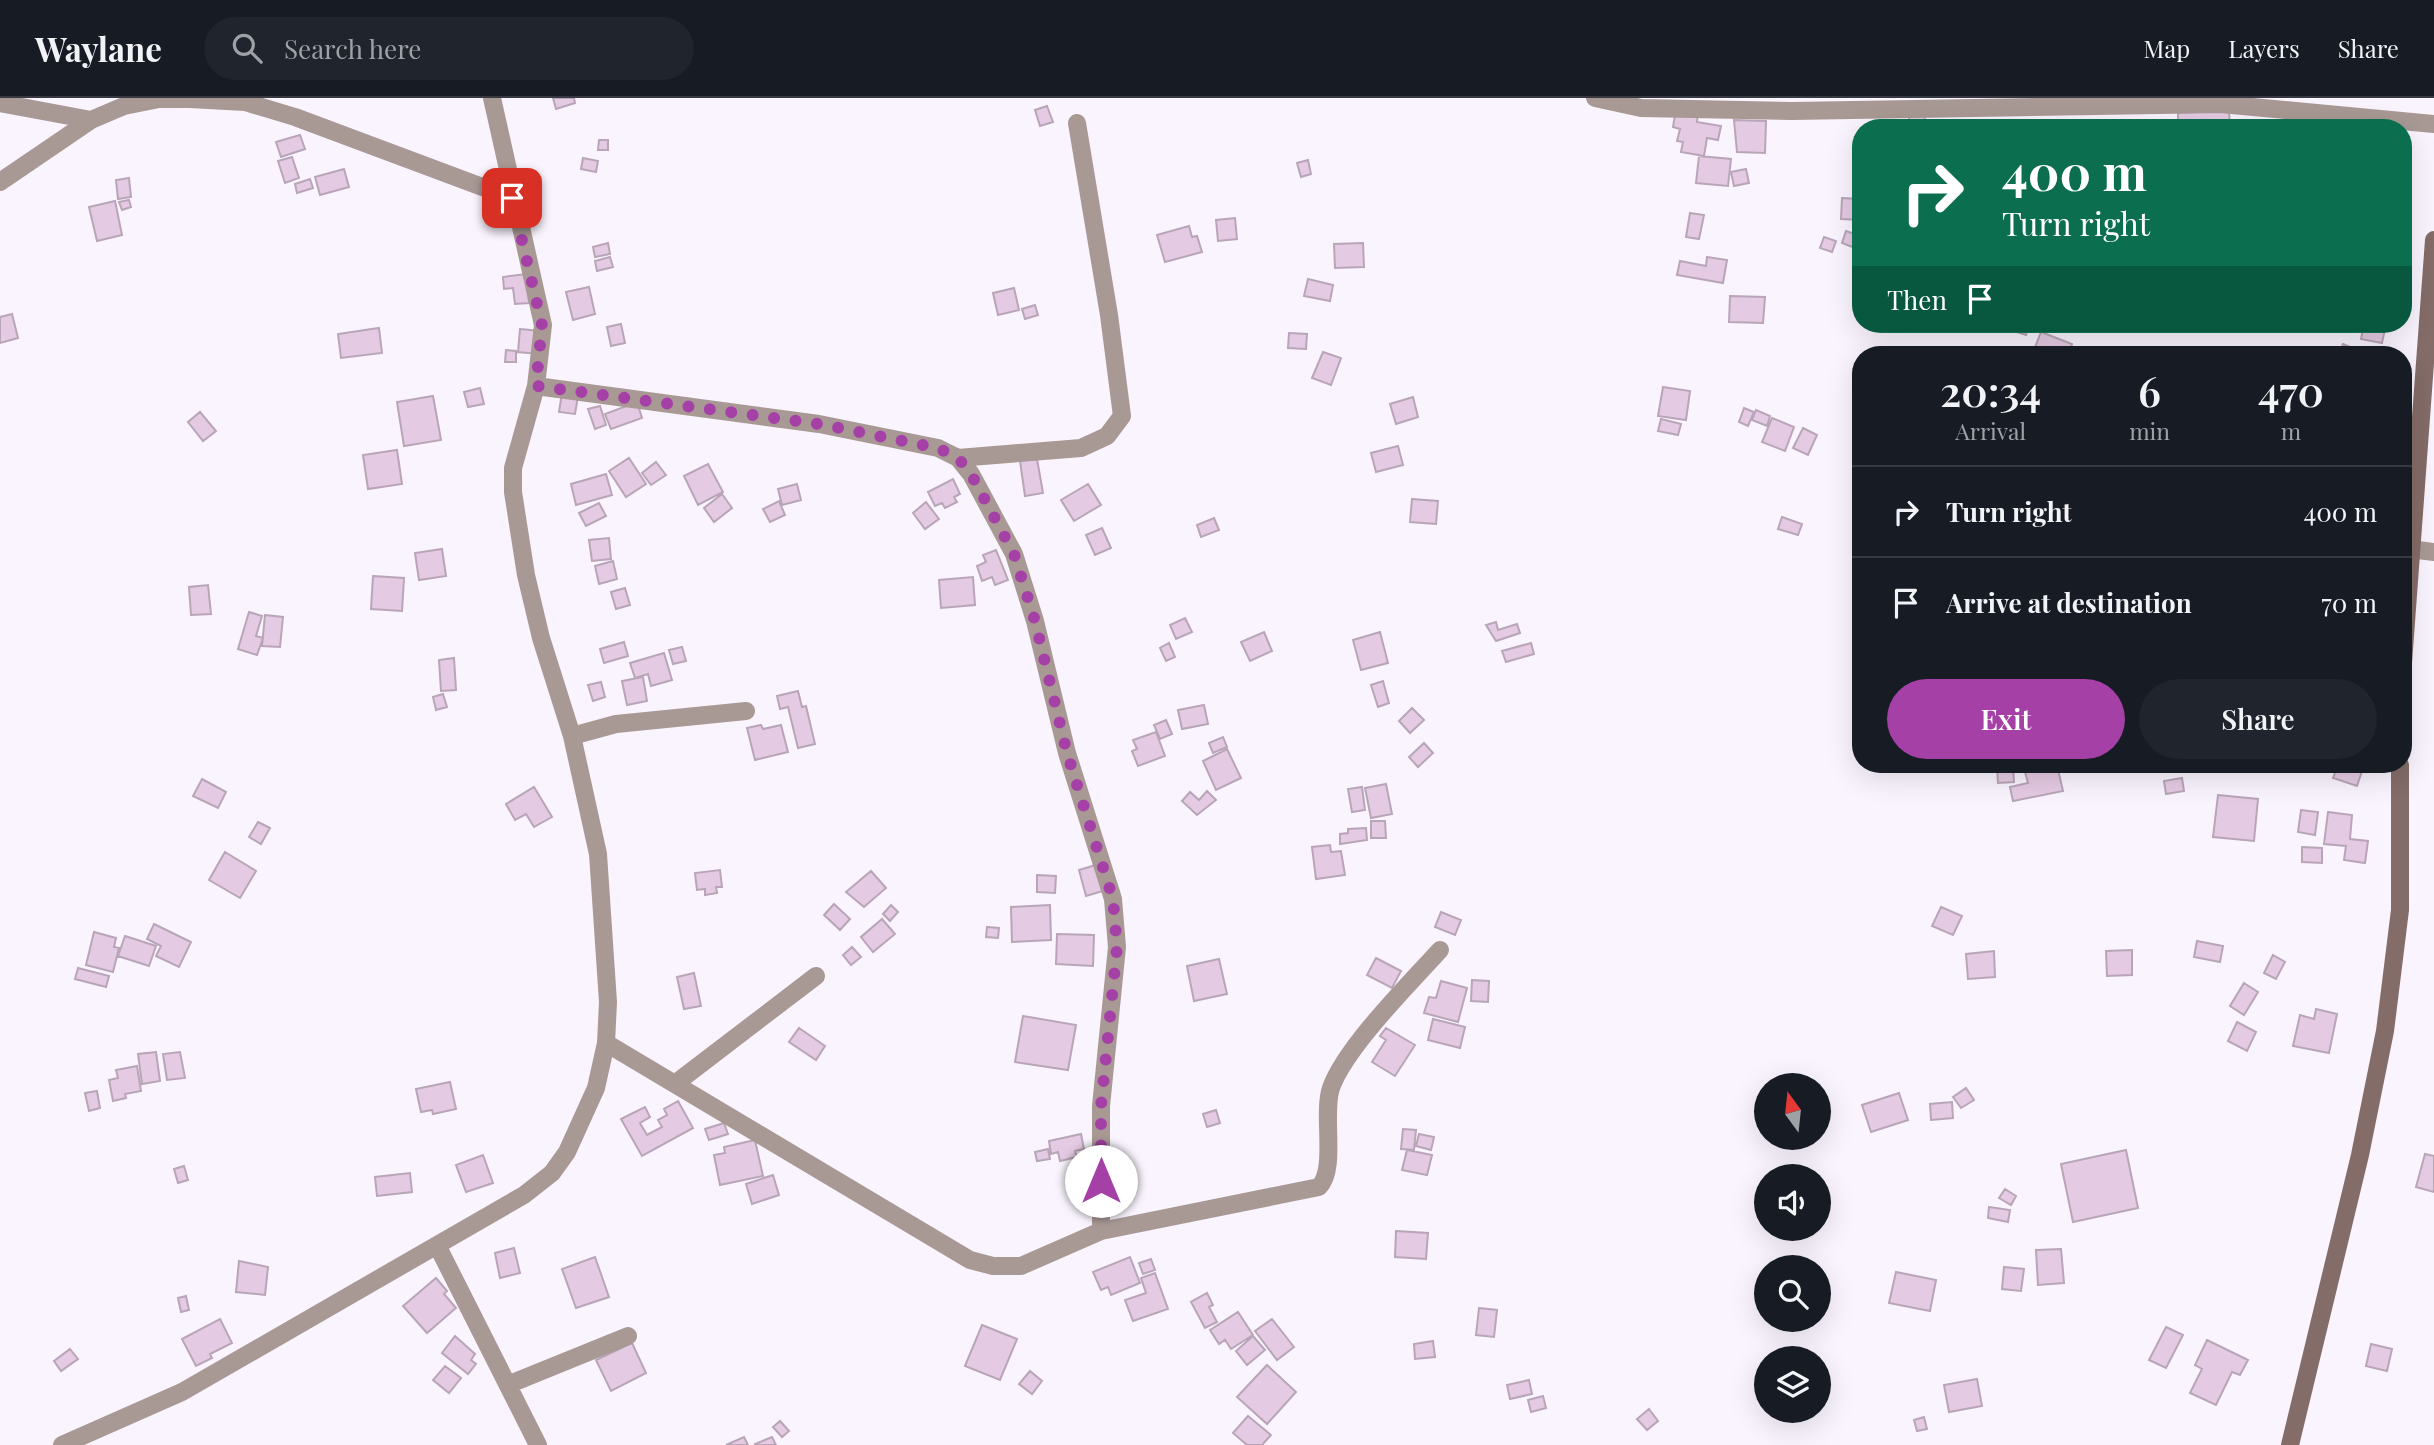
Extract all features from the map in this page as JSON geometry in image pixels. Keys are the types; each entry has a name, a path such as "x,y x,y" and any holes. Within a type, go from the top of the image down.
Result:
{"street":[{"path":"0,182 91,120 124,106 159,98 245,102 295,117 512,198"},
{"path":"62,1445 182,1392 438,1247 524,1195 552,1173 567,1152 596,1088 606,1043 608,1002 598,854 572,736 529,587 513,492 513,468 536,386 542,325 492,98"},
{"path":"1595,98 1641,108 1792,111 2221,104 2381,119"},
{"path":"0,103 91,120"},
{"path":"2412,122 2434,124"},
{"path":"958,458 1081,448 1107,436 1122,416 1113,340 1077,123"},
{"path":"2412,523 2434,240"},
{"path":"536,386 819,424 938,448 958,458 976,483 1014,554 1035,621 1067,753 1113,899 1117,947 1101,1106 1101,1231"},
{"path":"2412,549 2434,552"},
{"path":"572,736 616,724 746,711"},
{"path":"2290,1445 2360,1155 2385,1031 2400,911 2400,773"},
{"path":"606,1043 970,1260 993,1266 1021,1266 1101,1231 1319,1187 1327,1174 1330,1090 1344,1061 1440,950"},
{"path":"676,1083 816,976"},
{"path":"438,1247 510,1384 538,1445"},
{"path":"510,1384 628,1336"}],"building":[{"path":"553,98 574,98 575,103 556,109"},
{"path":"1047,106 1053,122 1040,126 1035,110"},
{"path":"1676,109 1698,113 1697,122 1721,126 1718,140 1707,138 1704,156 1681,152 1683,142 1677,141 1680,129 1673,127"},
{"path":"2229,110 2230,119 2178,119 2178,113"},
{"path":"1909,114 1925,115 1925,119 1909,119"},
{"path":"1734,120 1766,121 1765,153 1737,152"},
{"path":"300,135 305,149 281,157 276,142"},
{"path":"599,140 608,140 608,150 598,150"},
{"path":"1699,156 1731,159 1728,186 1696,183"},
{"path":"292,157 299,178 285,183 278,161"},
{"path":"583,158 598,161 596,172 581,169"},
{"path":"1308,160 1311,174 1301,177 1297,163"},
{"path":"344,169 349,187 320,195 315,177"},
{"path":"1746,169 1749,183 1734,186 1731,172"},
{"path":"129,178 131,197 118,199 116,180"},
{"path":"310,179 313,188 297,193 295,184"},
{"path":"1842,198 1852,199 1852,220 1841,219"},
{"path":"129,200 131,207 122,210 119,202"},
{"path":"115,201 122,235 97,241 89,207"},
{"path":"1690,213 1704,215 1699,239 1686,237"},
{"path":"1235,218 1237,239 1218,241 1216,220"},
{"path":"1189,226 1192,237 1197,236 1202,252 1165,262 1157,235"},
{"path":"1846,231 1852,233 1852,247 1842,243"},
{"path":"1824,237 1836,241 1832,252 1820,248"},
{"path":"608,243 610,254 595,257 593,247"},
{"path":"1363,243 1364,267 1335,268 1334,244"},
{"path":"610,257 613,267 597,271 595,261"},
{"path":"1707,257 1727,260 1723,283 1677,275 1680,261 1706,266"},
{"path":"526,274 529,303 515,304 513,288 504,289 503,277"},
{"path":"1308,279 1333,285 1330,301 1304,296"},
{"path":"589,287 595,314 573,320 566,292"},
{"path":"1014,288 1019,310 998,315 993,293"},
{"path":"1730,296 1765,297 1763,323 1729,322"},
{"path":"1035,305 1038,315 1025,319 1022,309"},
{"path":"12,314 18,338 0,343 0,317"},
{"path":"621,324 625,343 611,346 607,327"},
{"path":"379,328 382,353 341,358 338,334"},
{"path":"520,329 540,331 538,354 518,352"},
{"path":"1289,333 1307,334 1306,349 1288,348"},
{"path":"2041,333 2072,344 2071,346 2036,346"},
{"path":"2362,333 2384,333 2382,343 2361,339"},
{"path":"506,350 516,351 516,362 505,362"},
{"path":"1323,352 1341,358 1331,385 1312,378"},
{"path":"1663,387 1690,391 1686,420 1658,416"},
{"path":"480,388 484,404 468,407 464,392"},
{"path":"562,393 578,396 575,414 559,412"},
{"path":"433,396 441,440 404,446 397,402"},
{"path":"1413,397 1418,417 1396,424 1390,404"},
{"path":"637,402 642,418 611,429 605,414"},
{"path":"600,406 606,425 595,429 588,409"},
{"path":"1744,408 1754,412 1748,426 1739,422"},
{"path":"1756,410 1770,416 1767,426 1752,420"},
{"path":"200,412 216,431 203,441 188,422"},
{"path":"1772,418 1794,427 1785,451 1762,442"},
{"path":"1661,419 1681,424 1678,435 1658,431"},
{"path":"1803,428 1817,435 1808,455 1793,448"},
{"path":"1398,446 1403,465 1376,472 1371,453"},
{"path":"397,450 402,484 368,489 363,455"},
{"path":"629,458 646,484 626,497 609,471"},
{"path":"1037,459 1043,493 1025,496 1020,461"},
{"path":"656,462 666,475 651,485 642,473"},
{"path":"708,464 723,492 698,505 684,476"},
{"path":"606,474 612,495 576,505 571,484"},
{"path":"953,479 960,494 954,497 957,502 945,508 942,503 935,506 928,492"},
{"path":"797,484 801,500 782,505 778,489"},
{"path":"1088,484 1101,505 1074,521 1061,500"},
{"path":"722,494 732,508 714,522 704,508"},
{"path":"1412,499 1438,501 1436,524 1410,522"},
{"path":"779,501 785,515 770,522 763,509"},
{"path":"926,502 939,519 925,529 913,513"},
{"path":"599,503 606,516 586,526 579,513"},
{"path":"1782,517 1802,524 1798,535 1778,529"},
{"path":"1214,518 1219,530 1201,537 1197,525"},
{"path":"1102,528 1111,548 1095,555 1086,535"},
{"path":"609,538 611,559 592,561 589,540"},
{"path":"442,549 446,576 419,580 415,553"},
{"path":"996,550 1008,580 995,585 992,577 982,581 977,566 986,562 983,555"},
{"path":"613,561 617,579 599,584 595,566"},
{"path":"373,576 404,578 402,611 371,609"},
{"path":"973,577 975,605 941,608 939,580"},
{"path":"208,585 211,614 191,615 189,587"},
{"path":"625,588 630,605 616,609 611,592"},
{"path":"249,612 262,616 256,636 263,638 257,655 238,649"},
{"path":"265,615 283,617 280,647 262,646"},
{"path":"1185,618 1192,632 1176,639 1170,625"},
{"path":"1496,622 1498,630 1517,624 1520,633 1496,641 1486,625"},
{"path":"1264,632 1272,651 1250,661 1241,642"},
{"path":"1380,632 1388,663 1361,670 1353,640"},
{"path":"624,642 628,656 604,663 600,649"},
{"path":"1169,643 1175,657 1166,661 1160,648"},
{"path":"1531,643 1534,654 1506,662 1502,651"},
{"path":"682,647 686,661 673,664 669,650"},
{"path":"664,653 672,680 651,686 648,674 635,678 630,663"},
{"path":"454,658 456,690 441,691 439,660"},
{"path":"643,677 647,701 627,705 622,681"},
{"path":"1383,681 1389,703 1378,707 1371,685"},
{"path":"601,682 605,697 593,701 588,685"},
{"path":"798,691 802,707 806,706 815,744 798,748 788,707 780,709 777,696"},
{"path":"443,694 447,707 436,710 433,697"},
{"path":"1204,705 1208,724 1182,729 1178,710"},
{"path":"1412,708 1424,720 1410,733 1399,721"},
{"path":"1166,720 1172,734 1160,739 1154,725"},
{"path":"761,725 763,729 781,725 788,752 755,760 747,728"},
{"path":"1156,732 1165,756 1138,766 1132,751 1137,749 1133,740"},
{"path":"1223,737 1227,747 1213,753 1209,743"},
{"path":"1424,743 1433,753 1418,767 1409,757"},
{"path":"1227,749 1241,778 1216,790 1203,761"},
{"path":"1997,773 2013,773 2014,782 1998,783"},
{"path":"2025,773 2059,773 2063,791 2013,801 2010,787 2028,783"},
{"path":"2335,773 2361,773 2357,786 2333,778"},
{"path":"2182,778 2184,791 2166,794 2164,781"},
{"path":"202,779 226,792 218,808 193,796"},
{"path":"1386,784 1392,814 1371,818 1365,788"},
{"path":"534,787 552,817 534,827 526,814 515,820 506,804"},
{"path":"1362,787 1365,810 1352,812 1348,789"},
{"path":"1207,791 1216,800 1197,815 1182,801 1190,792 1199,800"},
{"path":"2218,795 2258,799 2254,841 2213,837"},
{"path":"2301,810 2318,812 2315,835 2298,832"},
{"path":"2328,812 2352,815 2350,839 2368,841 2365,863 2344,860 2346,846 2324,844"},
{"path":"1371,821 1385,821 1386,838 1371,838"},
{"path":"258,822 270,828 261,844 249,837"},
{"path":"1366,828 1367,840 1340,844 1340,834 1348,833 1348,829"},
{"path":"1330,845 1331,852 1341,851 1345,875 1316,879 1312,847"},
{"path":"2302,847 2322,848 2322,863 2302,862"},
{"path":"225,852 256,871 240,898 209,880"},
{"path":"1099,864 1106,890 1086,896 1079,870"},
{"path":"720,870 722,887 716,887 717,893 705,895 705,889 697,890 695,873"},
{"path":"871,871 886,888 864,907 846,892"},
{"path":"1037,875 1056,876 1055,893 1037,892"},
{"path":"834,904 850,919 840,930 824,915"},
{"path":"891,905 898,912 890,921 883,914"},
{"path":"1050,905 1051,940 1012,942 1011,907"},
{"path":"1941,907 1962,916 1953,935 1932,926"},
{"path":"1441,912 1461,920 1455,935 1435,927"},
{"path":"882,919 895,934 873,952 861,937"},
{"path":"154,924 191,942 179,967 156,956 161,946 147,939"},
{"path":"987,927 999,928 998,938 986,937"},
{"path":"94,932 116,938 114,947 119,948 113,972 86,965"},
{"path":"1057,934 1094,935 1093,966 1056,964"},
{"path":"125,936 156,946 149,966 118,956"},
{"path":"2197,941 2223,946 2220,962 2194,957"},
{"path":"852,947 861,957 851,965 843,955"},
{"path":"2132,950 2132,975 2107,976 2106,951"},
{"path":"1994,951 1995,977 1968,979 1966,954"},
{"path":"2273,955 2285,962 2276,979 2264,973"},
{"path":"1376,958 1401,971 1392,988 1367,975"},
{"path":"1219,959 1227,994 1194,1001 1187,966"},
{"path":"78,968 109,976 106,987 75,979"},
{"path":"694,973 701,1006 684,1009 677,977"},
{"path":"1472,980 1489,981 1488,1002 1471,1001"},
{"path":"1441,981 1467,988 1458,1022 1424,1013 1429,997 1436,998"},
{"path":"2244,983 2258,992 2244,1015 2230,1006"},
{"path":"2316,1009 2337,1014 2329,1053 2293,1046 2300,1015 2314,1019"},
{"path":"1023,1016 1076,1025 1068,1070 1015,1062"},
{"path":"1433,1019 1465,1027 1460,1048 1428,1040"},
{"path":"2237,1022 2256,1032 2247,1051 2228,1041"},
{"path":"799,1028 825,1046 816,1060 789,1042"},
{"path":"1386,1028 1415,1045 1395,1076 1372,1062 1386,1040 1380,1036"},
{"path":"156,1052 160,1081 142,1084 138,1054"},
{"path":"180,1052 185,1078 167,1080 163,1054"},
{"path":"137,1066 141,1091 125,1094 126,1098 113,1101 109,1080 118,1078 116,1070"},
{"path":"450,1082 456,1109 433,1114 432,1110 421,1112 416,1089"},
{"path":"1966,1088 1974,1100 1961,1108 1953,1097"},
{"path":"97,1091 100,1108 89,1111 85,1093"},
{"path":"1899,1093 1908,1120 1871,1132 1862,1105"},
{"path":"678,1101 693,1128 642,1156 621,1119 645,1107 650,1117 640,1123 647,1135 662,1127 658,1120 667,1115 664,1109"},
{"path":"1952,1102 1953,1118 1931,1120 1930,1104"},
{"path":"1216,1110 1220,1123 1207,1127 1203,1114"},
{"path":"724,1123 728,1134 709,1140 705,1129"},
{"path":"1403,1129 1416,1130 1414,1150 1401,1149"},
{"path":"1081,1134 1084,1149 1075,1151 1077,1157 1060,1161 1058,1152 1051,1154 1049,1141"},
{"path":"1419,1134 1434,1137 1431,1150 1416,1146"},
{"path":"755,1140 763,1176 720,1185 714,1155 725,1153 724,1147"},
{"path":"1048,1149 1050,1159 1037,1161 1035,1152"},
{"path":"1407,1150 1432,1155 1427,1175 1402,1170"},
{"path":"2126,1150 2138,1208 2073,1222 2061,1164"},
{"path":"2425,1154 2434,1156 2434,1192 2416,1187"},
{"path":"483,1155 493,1183 466,1192 456,1165"},
{"path":"184,1166 188,1180 178,1183 174,1169"},
{"path":"410,1173 412,1192 377,1196 375,1177"},
{"path":"773,1175 779,1195 752,1204 746,1184"},
{"path":"2005,1189 2016,1196 2011,1205 1999,1198"},
{"path":"1989,1207 2010,1210 2008,1222 1988,1218"},
{"path":"1396,1231 1428,1233 1426,1259 1395,1257"},
{"path":"514,1248 520,1273 500,1278 495,1253"},
{"path":"2061,1249 2064,1283 2038,1285 2036,1250"},
{"path":"595,1257 609,1297 576,1308 562,1269"},
{"path":"1130,1257 1140,1283 1111,1295 1108,1287 1101,1290 1093,1272"},
{"path":"1151,1259 1155,1270 1143,1274 1139,1263"},
{"path":"239,1261 268,1267 265,1295 236,1292"},
{"path":"2004,1267 2024,1269 2021,1291 2002,1289"},
{"path":"1896,1272 1936,1280 1930,1311 1889,1303"},
{"path":"1155,1273 1168,1309 1133,1321 1125,1300 1146,1293 1141,1278"},
{"path":"436,1278 447,1291 444,1294 456,1308 427,1333 403,1306"},
{"path":"1207,1293 1213,1305 1209,1307 1217,1322 1205,1328 1191,1302"},
{"path":"186,1296 189,1310 181,1312 178,1298"},
{"path":"1479,1308 1497,1310 1494,1337 1476,1335"},
{"path":"1238,1312 1253,1335 1231,1349 1225,1340 1219,1344 1210,1330"},
{"path":"220,1319 232,1343 210,1354 212,1358 196,1366 182,1339"},
{"path":"1272,1319 1294,1347 1277,1360 1255,1331"},
{"path":"982,1325 1017,1339 1000,1380 965,1366"},
{"path":"2166,1327 2183,1335 2166,1368 2149,1360"},
{"path":"455,1336 475,1354 471,1360 476,1364 468,1374 442,1353"},
{"path":"1253,1336 1265,1350 1247,1365 1236,1351"},
{"path":"2207,1340 2248,1360 2240,1375 2232,1372 2216,1405 2190,1393 2202,1369 2195,1365"},
{"path":"1433,1341 1435,1357 1415,1359 1414,1344"},
{"path":"632,1343 646,1373 611,1391 596,1360"},
{"path":"2371,1344 2392,1349 2387,1371 2366,1366"},
{"path":"70,1349 78,1359 61,1371 54,1361"},
{"path":"1267,1365 1296,1392 1267,1424 1237,1397"},
{"path":"445,1366 461,1378 449,1393 433,1380"},
{"path":"1030,1371 1042,1381 1032,1394 1019,1384"},
{"path":"1977,1379 1982,1406 1949,1412 1944,1385"},
{"path":"1529,1380 1532,1394 1510,1399 1507,1385"},
{"path":"1543,1396 1546,1408 1531,1412 1528,1400"},
{"path":"1649,1409 1658,1421 1647,1430 1637,1419"},
{"path":"1248,1416 1271,1435 1262,1445 1247,1445 1233,1433"},
{"path":"1924,1417 1927,1429 1917,1431 1914,1420"},
{"path":"780,1421 789,1431 782,1437 773,1427"},
{"path":"744,1437 748,1445 726,1445"},
{"path":"772,1437 776,1445 755,1444"}],"route":[{"path":"512,198 540,307 542,342 536,386 819,424 938,448 958,458 971,474 1014,554 1035,621 1081,803 1104,863 1113,899 1117,947 1101,1106 1101,1181"}]}
